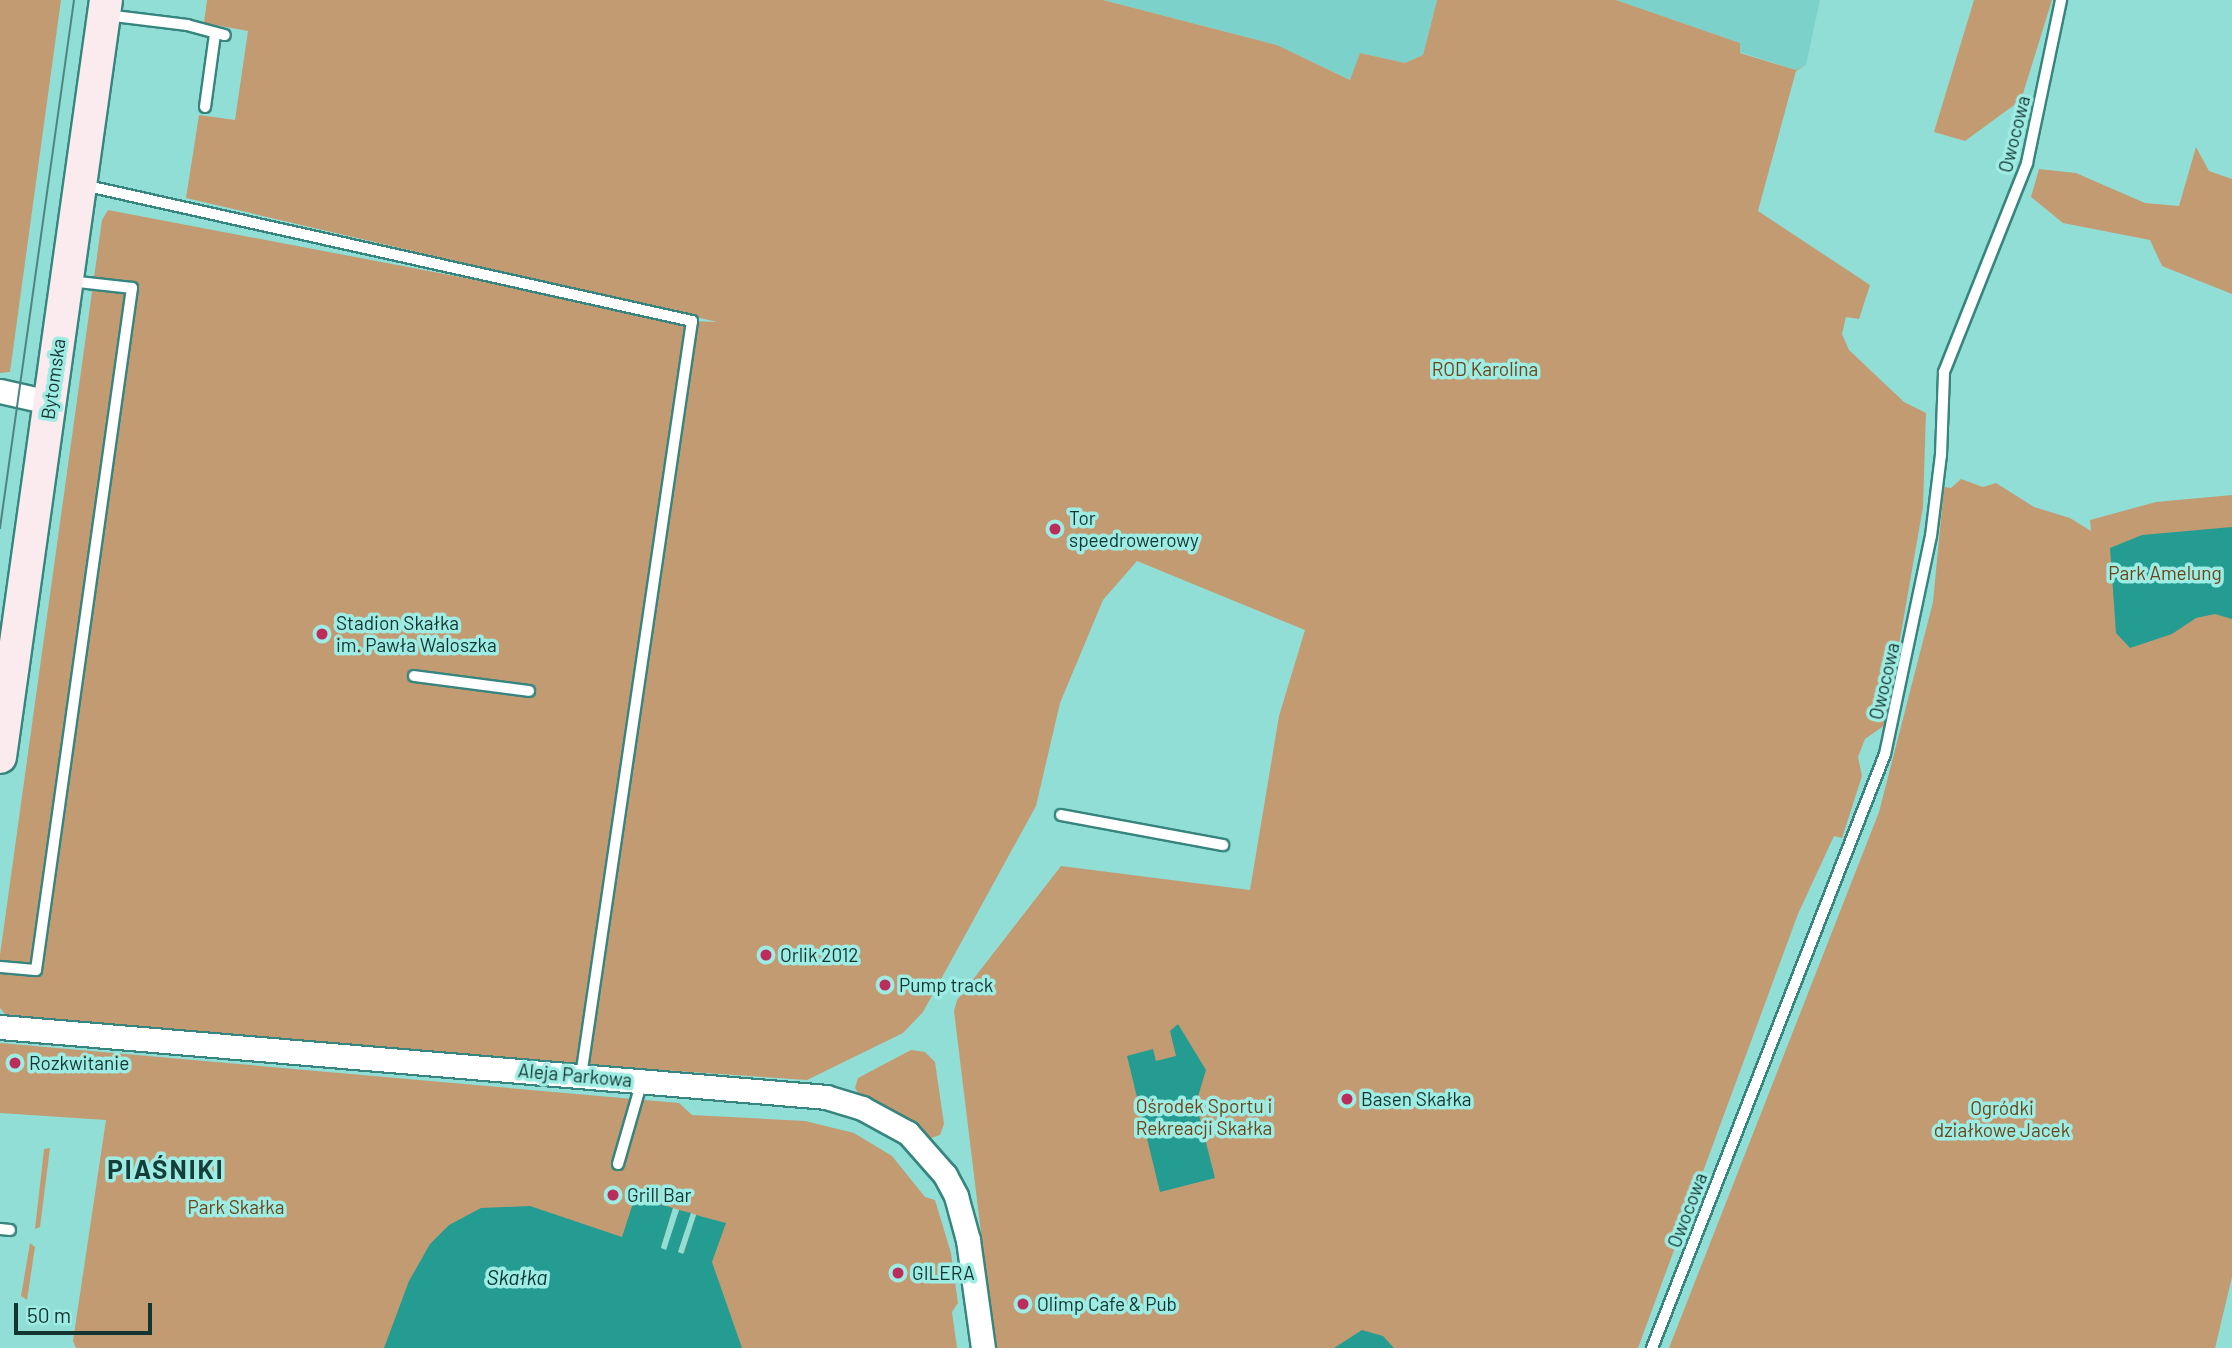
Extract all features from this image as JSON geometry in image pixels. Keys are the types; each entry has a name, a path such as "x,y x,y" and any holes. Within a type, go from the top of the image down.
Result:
{"main road":[{"name":"Bytomska","path":"0,757 104,8"}],"street":[{"path":"0,391 49,402"},
{"name":"Aleja Parkowa","path":"0,1027 826,1097 862,1108 908,1133 945,1175 956,1196 968,1240 983,1348"}],"lane":[{"name":"Owocowa","path":"1652,1348 1885,754 1931,536 1941,455 1944,372 2027,163 2061,0"},
{"path":"104,8 187,25 220,35 205,107"},
{"path":"80,184 692,321 581,1076"},
{"path":"0,967 36,970 132,288 67,280"},
{"path":"414,676 529,691"},
{"path":"1061,815 1223,845"},
{"path":"618,1164 642,1081"}],"shaded area":[{"path":"1104,0 1437,0 1423,55 1405,63 1360,53 1351,80 1277,45"},
{"path":"1616,0 1820,0 1806,65 1796,70 1740,52 1740,43"}],"green space":[{"path":"0,0 61,0 10,372 0,373"},
{"path":"207,0 1103,0 1277,45 1350,80 1360,53 1405,63 1423,55 1437,0 1616,0 1740,43 1740,53 1796,70 1806,65 1796,71 1758,211 1870,285 1859,319 1846,317 1842,334 1849,350 1904,402 1926,413 1923,507 1885,725 1865,739 1858,757 1862,776 1842,838 1834,836 1798,914 1638,1348 995,1348 954,1011 957,1000 1061,866 1250,890 1279,716 1305,630 1137,561 1103,600 1060,703 1036,806 923,1012 903,1033 807,1080 412,1053 9,1017 4,1013 0,1008 0,955 102,220 108,210 692,321 717,322 186,198 199,115 235,120 248,31 204,23"},
{"path":"1974,0 2052,0 2021,100 1965,141 1934,132"},
{"path":"2196,147 2209,171 2232,179 2232,294 2162,266 2150,240 2063,223 2031,197 2039,169 2076,173 2145,203 2179,206"},
{"name":"Ogródki działkowe Jacek","path":"1961,479 1983,487 1996,483 2034,507 2070,518 2091,531 2090,520 2156,502 2232,495 2232,1277 2215,1348 1669,1348 1879,812 1933,602 1944,487 1951,488"},
{"name":"Park Skałka","path":"0,1043 679,1103 692,1115 805,1121 854,1133 892,1156 925,1197 935,1200 951,1253 958,1303 952,1312 957,1348 76,1348 73,1341 106,1120 0,1113"},
{"path":"911,1050 925,1052 935,1062 944,1124 940,1135 931,1138 860,1096 855,1088 858,1078"},
{"path":"50,1148 40,1227 35,1229 44,1149"},
{"path":"30,1243 35,1247 27,1300 21,1296"}],"water":[{"path":"2232,527 2232,619 2215,614 2196,618 2172,634 2130,648 2116,633 2110,548 2142,535"},
{"path":"1178,1024 1206,1070 1196,1103 1215,1178 1160,1192 1127,1056 1153,1049 1156,1061 1176,1056 1170,1031"},
{"name":"Skałka","path":"635,1197 673,1208 661,1247 666,1249 679,1210 691,1213 678,1252 684,1253 696,1215 726,1223 712,1262 742,1348 384,1348 409,1281 430,1244 449,1225 481,1208 530,1206 622,1237"},
{"path":"1362,1330 1383,1336 1394,1348 1334,1348"}],"pier":[{"path":"673,1208 679,1210 666,1250 661,1248"},
{"path":"691,1213 696,1215 683,1254 678,1252"}],"tram line":[{"path":"0,528 74,0"}],"place":[{"name":"Tor speedrowerowy","path":"1055,529"},
{"name":"Stadion Skałka im. Pawła Waloszka","path":"322,634"},
{"name":"Orlik 2012","path":"766,955"},
{"name":"Pump track","path":"885,985"},
{"name":"Rozkwitanie","path":"15,1063"},
{"name":"Basen Skałka","path":"1347,1099"},
{"name":"Grill Bar","path":"613,1195"},
{"name":"GILERA","path":"898,1273"},
{"name":"Olimp Cafe & Pub","path":"1023,1304"}],"district":[{"name":"PIAŚNIKI","path":"166,1169"}],"park label":[{"name":"ROD Karolina","path":"1485,369"},
{"name":"Park Amelung","path":"2165,573"},
{"name":"Ośrodek Sportu i Rekreacji Skałka","path":"1204,1117"}]}
